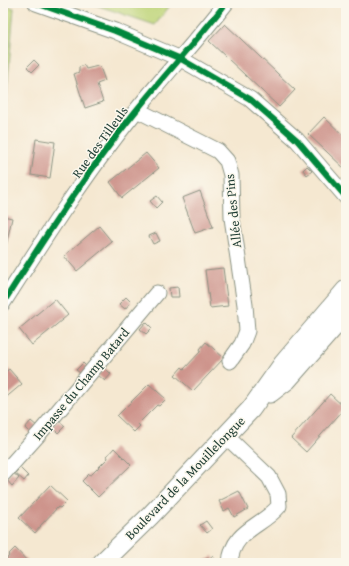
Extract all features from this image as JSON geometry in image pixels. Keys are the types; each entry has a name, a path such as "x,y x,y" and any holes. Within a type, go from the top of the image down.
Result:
{"main road":[{"name":"Boulevard de la Mouillelongue","path":"102,563 150,516 251,409 283,364 346,290"},
{"name":"Boulevard de la Mouillelongue","path":"251,409 287,380 346,313"}],"street":[{"path":"36,3 115,31 181,59 250,99 297,140 346,197"},
{"name":"Rue des Tilleuls","path":"3,303 89,174 137,110 204,32 226,3"},
{"name":"Allée des Pins","path":"137,110 218,151 227,161 231,175 232,218 245,305 247,331 242,344 230,362"},
{"name":"Impasse du Champ Batard","path":"3,474 38,436 157,293"},
{"path":"226,436 269,477 278,494 279,506 273,514 258,522 241,537 233,548 230,563"}],"green space":[{"path":"90,3 172,3 155,25"},
{"path":"3,5 14,8 6,102 3,105"}],"building":[{"path":"225,24 295,90 279,107 209,41"},
{"path":"34,60 39,65 32,72 27,67"},
{"path":"84,65 86,69 98,66 100,67 105,81 97,84 103,102 85,108 74,74 79,72 79,67"},
{"path":"324,117 346,138 346,170 308,134"},
{"path":"36,139 55,142 50,178 31,175"},
{"path":"146,153 159,168 122,198 110,182"},
{"path":"307,166 312,171 307,175 303,170"},
{"path":"200,191 213,227 195,233 182,198"},
{"path":"157,196 162,202 156,208 150,201"},
{"path":"3,216 12,218 4,255 3,255"},
{"path":"99,226 112,242 77,271 64,256"},
{"path":"156,233 160,241 153,244 149,236"},
{"path":"223,268 228,306 210,308 205,270"},
{"path":"178,287 179,297 170,297 169,288"},
{"path":"126,297 131,302 125,309 119,304"},
{"path":"55,299 68,315 32,345 19,329"},
{"path":"146,322 152,328 146,334 140,329"},
{"path":"206,342 224,358 193,391 175,375 182,367 184,369 201,351 200,349"},
{"path":"83,363 89,369 83,375 76,370"},
{"path":"105,368 111,374 105,381 98,375"},
{"path":"9,369 22,384 3,400 3,374"},
{"path":"149,384 166,399 159,406 157,405 138,424 140,426 134,432 117,416"},
{"path":"330,394 345,408 306,452 291,438"},
{"path":"58,420 65,426 58,433 52,427"},
{"path":"31,421 38,427 31,434 25,428"},
{"path":"114,448 131,465 98,497 82,481 89,474 91,475 108,458 107,456"},
{"path":"20,468 28,476 24,481 15,473"},
{"path":"12,472 19,478 12,486 6,479"},
{"path":"50,485 67,501 60,508 58,507 35,533 19,518"},
{"path":"239,491 248,509 234,517 229,508 224,511 219,501"},
{"path":"206,521 212,529 207,533 200,525"},
{"path":"15,548 29,563 3,563"},
{"path":"213,556 216,563 203,563 202,561"}],"cycle path":[{"path":"36,3 115,31 181,59 250,99 297,140 346,197"},
{"path":"3,303 53,225 106,149 226,3"}]}
